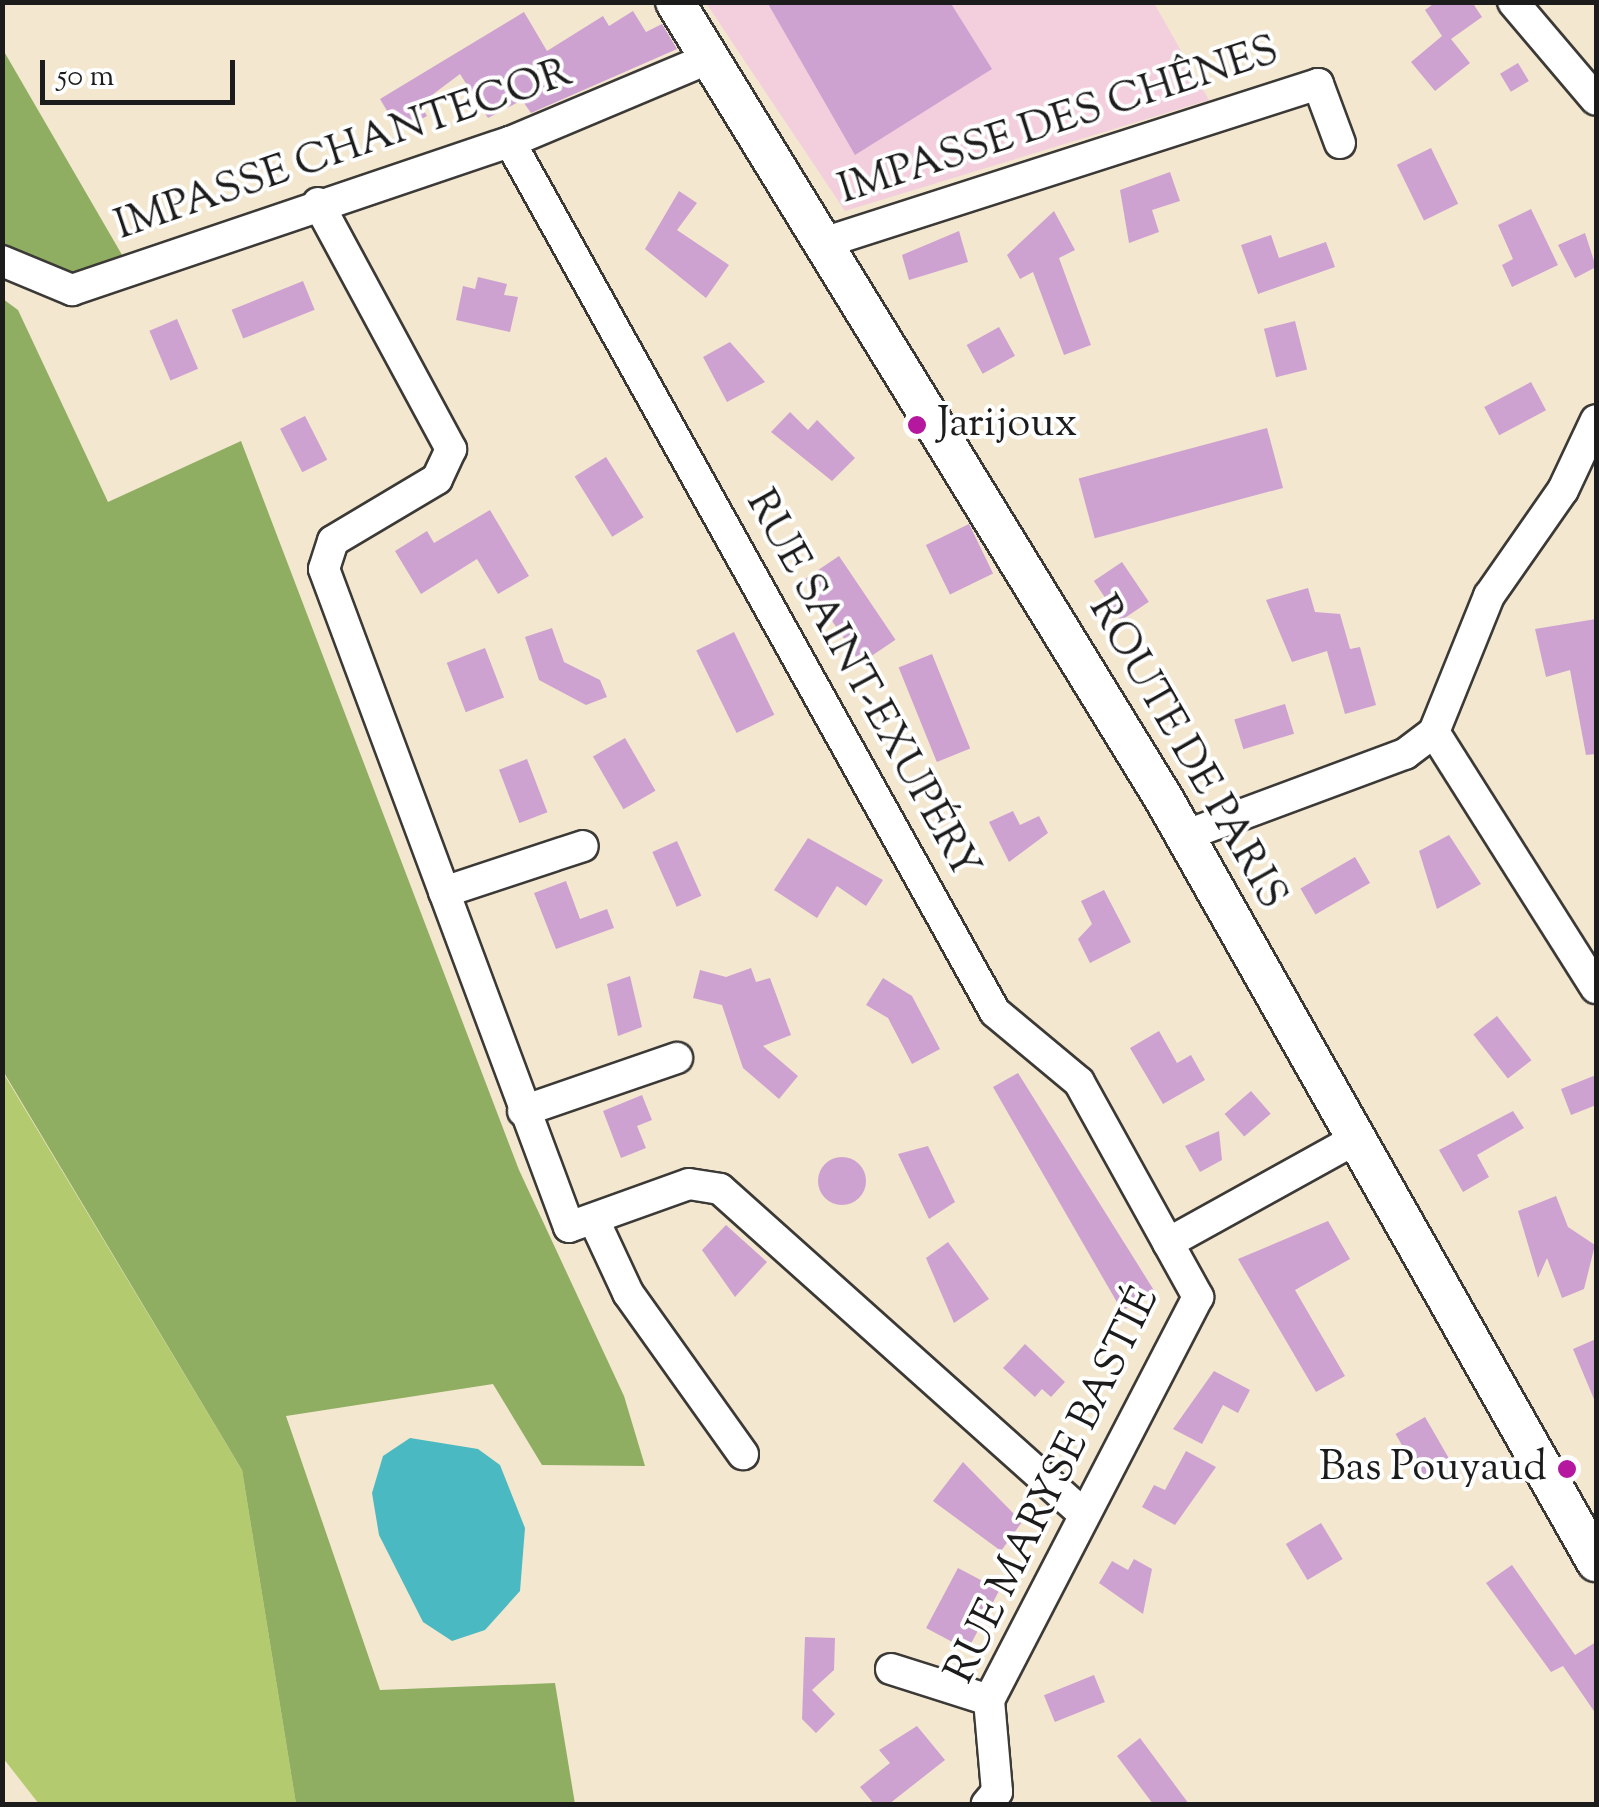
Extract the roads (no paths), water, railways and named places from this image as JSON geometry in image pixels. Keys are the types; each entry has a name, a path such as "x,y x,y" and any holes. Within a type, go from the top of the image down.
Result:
{"main road":[{"name":"ROUTE DE PARIS","path":"676,2 1184,836 1596,1562"}],"street":[{"path":"1513,2 1596,100"},
{"name":"IMPASSE CHANTECOR","path":"2,261 72,290 318,203 510,142 710,58"},
{"name":"IMPASSE DES CHÊNES","path":"823,243 1318,84 1340,143"},
{"name":"RUE SAINT-EXUPÉRY","path":"510,142 995,1012 1080,1082 1168,1243"},
{"path":"318,203 451,449 437,479 333,541 324,569 569,1226 689,1184 720,1189 1081,1512"},
{"path":"1184,836 1405,754 1434,732 1489,596 1564,490 1596,420"},
{"path":"1434,732 1596,988"},
{"path":"444,892 583,846"},
{"path":"523,1111 677,1058"},
{"name":"RUE MARYSE BASTIÉ","path":"988,1804 997,1792 989,1700 1081,1512 1198,1297 1168,1243 1356,1139"},
{"path":"594,1220 628,1293 743,1454"},
{"path":"891,1669 989,1700"}],"water":[{"path":"410,1438 478,1449 500,1465 525,1528 520,1591 485,1630 452,1641 423,1622 379,1535 372,1493 383,1456"}],"place":[{"name":"Jarijoux","path":"917,425"},
{"name":"Bas Pouyaud","path":"1567,1469"}]}
